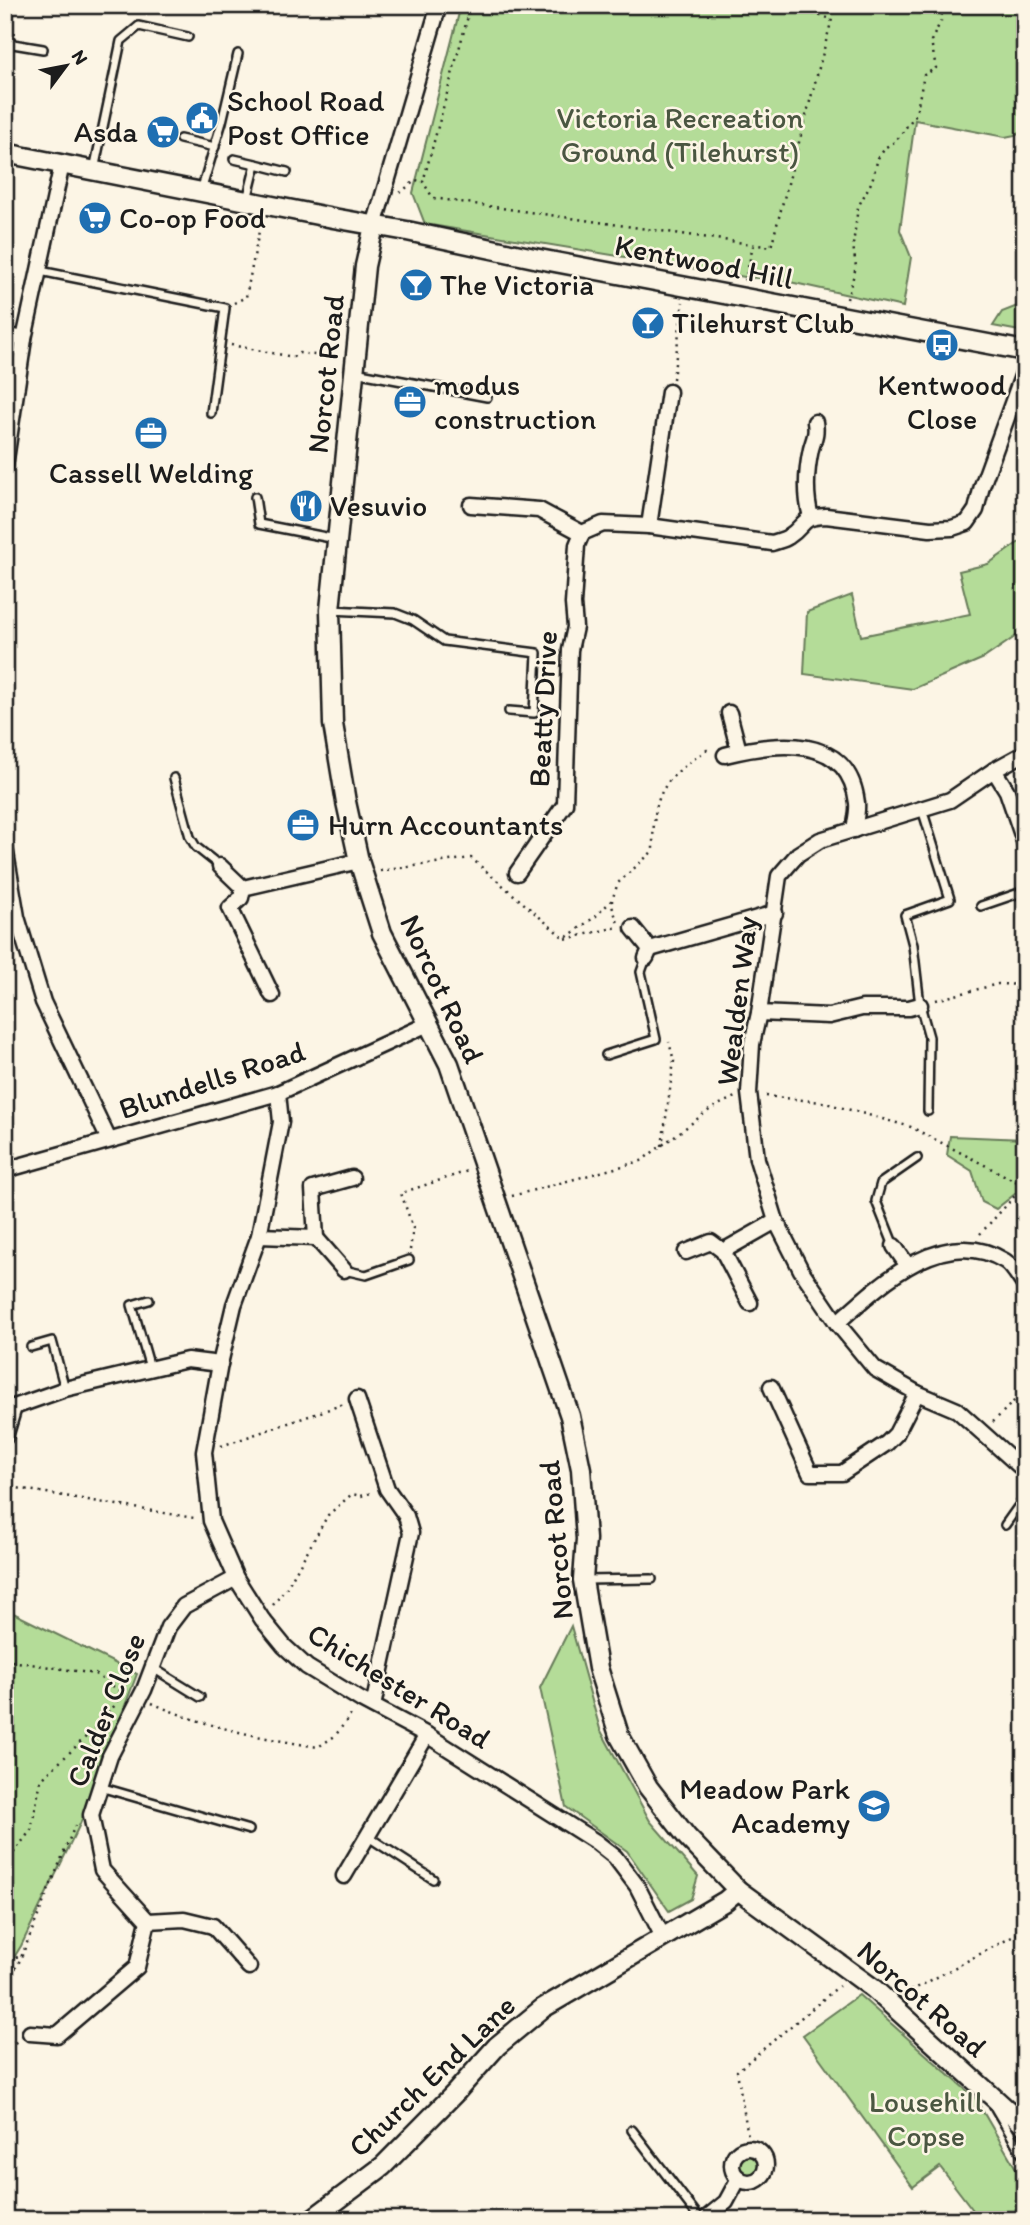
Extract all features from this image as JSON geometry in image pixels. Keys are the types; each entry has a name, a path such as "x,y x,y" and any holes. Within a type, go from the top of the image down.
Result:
{"street":[{"path":"374,226 439,5"},
{"name":"Kentwood Hill","path":"5,153 1025,351"},
{"path":"5,466 24,339 62,164"},
{"name":"Norcot Road","path":"374,226 366,266 330,610 333,724 346,802 361,867 382,933 449,1064 570,1416 581,1469 586,1539 583,1580 598,1668 619,1735 648,1787 687,1837 738,1890 854,1974 889,2003 1020,2121 1025,2132"},
{"path":"5,335 24,339"},
{"path":"471,505 538,510 582,533 603,524 649,526 772,543 788,537 811,517 826,516 930,529 952,528 967,523 976,510 982,486 1025,368"},
{"path":"649,526 669,392"},
{"path":"811,517 805,497 812,447 817,436 815,422"},
{"name":"Beatty Drive","path":"517,873 565,804 570,650 575,627 573,604 577,545 582,533"},
{"path":"729,713 732,753 787,746 823,751 840,761 850,779 857,804 854,830"},
{"name":"Wealden Way","path":"1025,753 950,800 820,840 798,854 779,876 752,1044 749,1093 757,1159 776,1221 801,1270 837,1323 875,1369 917,1393 957,1410 1025,1471"},
{"path":"994,770 1007,791 1025,844"},
{"path":"5,846 17,917 43,1002 108,1140"},
{"path":"220,866 243,888"},
{"path":"243,888 361,867"},
{"path":"243,888 241,898 230,908 272,995"},
{"path":"633,928 648,954 775,913"},
{"path":"759,1013 830,1016 862,1008 909,1008 920,1005"},
{"name":"Blundells Road","path":"5,1170 278,1093 428,1024"},
{"name":"Chichester Road","path":"278,1093 281,1122 259,1236 234,1305 204,1452 211,1521 236,1578 262,1619 284,1646 307,1667 427,1735 596,1842 614,1857 637,1886 663,1937"},
{"path":"344,1270 316,1238 313,1189 352,1178"},
{"path":"723,1251 776,1221"},
{"path":"259,1236 316,1238"},
{"path":"686,1252 711,1242 723,1251 750,1303"},
{"path":"894,1246 908,1266"},
{"path":"837,1323 874,1290 908,1266 948,1249 978,1250 1007,1262 1025,1286"},
{"path":"5,1437 10,1407 65,1389 187,1360 220,1364"},
{"path":"771,1387 810,1474"},
{"path":"799,1485 810,1474 842,1473 887,1443 896,1434 917,1393"},
{"path":"357,1399 387,1489 406,1516 411,1534 367,1703"},
{"name":"Calder Close","path":"148,1921 102,1870 91,1815 110,1756 142,1694 168,1627 184,1606 236,1578"},
{"path":"344,1876 427,1735"},
{"name":"Church End Lane","path":"317,2218 383,2166 497,2046 543,2008 725,1901 738,1890"},
{"path":"30,2032 57,2035 137,1967 148,1921 184,1919 213,1926 249,1967"},
{"path":"750,2148 756,2149 763,2156 765,2170 755,2181 744,2181 732,2167 733,2158 740,2151 750,2148"},
{"path":"702,2220 726,2202 739,2178"}],"lane":[{"path":"94,170 121,41 139,26 188,37"},
{"path":"5,52 7,43 43,49"},
{"path":"201,192 237,54"},
{"path":"180,139 215,146"},
{"path":"234,159 286,172"},
{"path":"256,164 256,202"},
{"path":"40,271 225,308 211,413"},
{"path":"355,366 487,397"},
{"path":"255,497 259,524 337,539"},
{"path":"330,610 395,613 413,620 444,641 537,653 534,713 509,711"},
{"path":"174,778 190,837 196,847 220,866"},
{"path":"922,809 950,899 905,915 913,945 920,1005 929,1037 928,1111"},
{"path":"981,906 1025,891"},
{"path":"606,1055 656,1039 641,972 648,954"},
{"path":"894,1246 876,1201 881,1183 917,1158"},
{"path":"344,1270 366,1275 410,1259"},
{"path":"149,1300 132,1305 150,1368"},
{"path":"31,1347 52,1341 65,1389"},
{"path":"1005,1525 1025,1497"},
{"path":"583,1580 652,1579"},
{"path":"153,1668 200,1697"},
{"path":"100,1787 249,1830"},
{"path":"367,1836 432,1879"},
{"name":"Norcot Road","path":"986,2092 1025,2159"},
{"path":"632,2130 702,2220"}],"path":[{"path":"423,182 471,5"},
{"path":"399,194 416,180 423,182 433,198 771,247 832,19 782,5"},
{"path":"843,316 856,267 853,245 858,207 872,181 878,158 916,114 924,75 936,68 930,41 941,22 943,5"},
{"path":"225,308 246,297 256,202"},
{"path":"745,277 752,246"},
{"path":"669,392 685,285"},
{"path":"221,343 293,357 299,353 355,366"},
{"path":"565,939 619,926 612,900 618,883 653,851 653,817 660,791 680,768 708,750 732,753"},
{"path":"361,867 471,858 565,939"},
{"path":"565,939 612,900"},
{"path":"920,1005 952,994 998,984 1025,985"},
{"path":"662,1146 674,1061 667,1035"},
{"path":"410,1259 413,1228 401,1193 484,1166"},
{"path":"978,1250 979,1235 1025,1185"},
{"path":"983,1432 1025,1390"},
{"path":"204,1452 357,1399"},
{"path":"5,1486 211,1521"},
{"path":"262,1619 287,1587 328,1515 352,1494 361,1496 387,1489"},
{"path":"5,1660 95,1674 120,1691"},
{"path":"5,1864 31,1830 41,1780 116,1704 120,1691 134,1685 142,1694 186,1718 268,1739 318,1747 335,1736 367,1703"},
{"path":"5,1987 20,1961 80,1812 91,1815"},
{"path":"889,2003 1025,1930"},
{"path":"5,1948 20,1961"},
{"path":"750,2148 737,2071 854,1974"}],"green space":[{"name":"Victoria Recreation Ground (Tilehurst)","path":"461,5 1025,5 1025,133 1005,137 915,120 900,230 911,257 903,307 781,280 745,277 425,224 413,193"},
{"path":"1025,303 1025,332 993,326 1002,312"},
{"path":"1025,538 1025,630 984,658 913,689 804,674 807,612 852,595 861,636 970,614 959,571 988,564"},
{"path":"950,1136 1025,1139 1025,1186 996,1209 982,1202 972,1171 947,1155"},
{"path":"5,1609 137,1674 80,1824 21,1946 5,1972"},
{"path":"571,1626 600,1729 650,1821 698,1876 691,1899 669,1911 627,1851 566,1807 540,1688"},
{"name":"Lousehill Copse","path":"859,1995 975,2098 1025,2184 1025,2220 976,2220 976,2214 940,2167 913,2187 803,2035"},
{"path":"749,2148 761,2153 766,2165 761,2177 749,2182 737,2177 732,2165 737,2153"}],"place":[{"name":"School Road Post Office","path":"202,118"},
{"name":"Asda","path":"163,132"},
{"name":"Co-op Food","path":"95,218"},
{"name":"The Victoria","path":"416,285"},
{"name":"Tilehurst Club","path":"648,323"},
{"name":"Kentwood Close","path":"942,345"},
{"name":"modus construction","path":"410,402"},
{"name":"Cassell Welding","path":"151,433"},
{"name":"Vesuvio","path":"306,506"},
{"name":"Hurn Accountants","path":"303,825"},
{"name":"Meadow Park Academy","path":"874,1806"}]}
